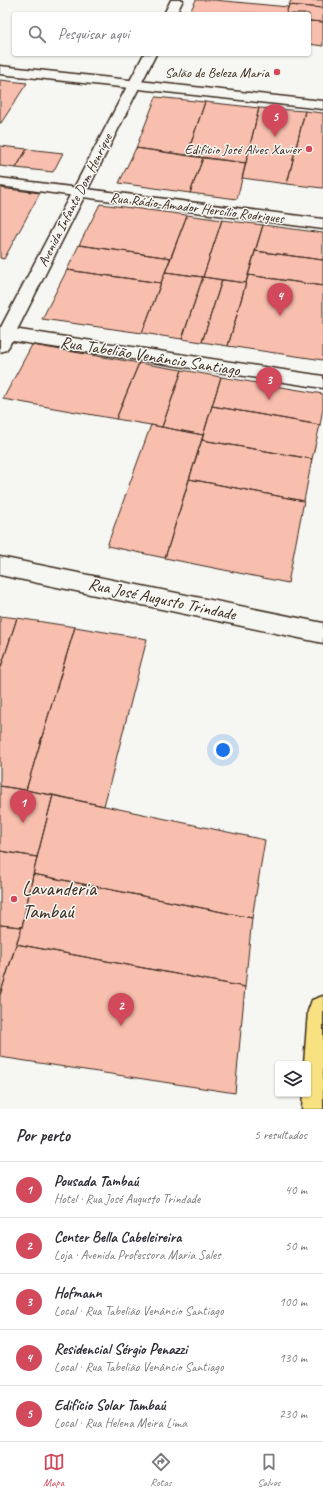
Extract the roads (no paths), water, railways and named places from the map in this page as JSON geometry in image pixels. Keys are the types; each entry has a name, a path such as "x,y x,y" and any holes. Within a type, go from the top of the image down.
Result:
{"main road":[{"path":"318,1109 323,1011"}],"street":[{"path":"171,12 177,0"},
{"name":"Avenida Infante Dom Henrique","path":"2,337 80,193 149,56"},
{"path":"0,70 323,105"},
{"name":"Rua Rádio-Amador Hercílio Rodrigues","path":"0,182 323,224"},
{"name":"Rua Tabelião Venâncio Santiago","path":"2,337 323,382"},
{"name":"Rua José Augusto Trindade","path":"0,566 323,633"}],"place":[{"name":"Salão de Beleza Maria","path":"277,72"},
{"name":"Edifício Solar Tambaú","path":"275,137"},
{"name":"Edifício José Alves Xavier","path":"309,149"},
{"name":"Residencial Sérgio Penazzi","path":"280,316"},
{"name":"Hofmann","path":"269,400"},
{"name":"Pousada Tambaú","path":"23,823"},
{"name":"Lavanderia Tambaú","path":"14,899"},
{"name":"Center Bella Cabeleireira","path":"121,1026"}]}
